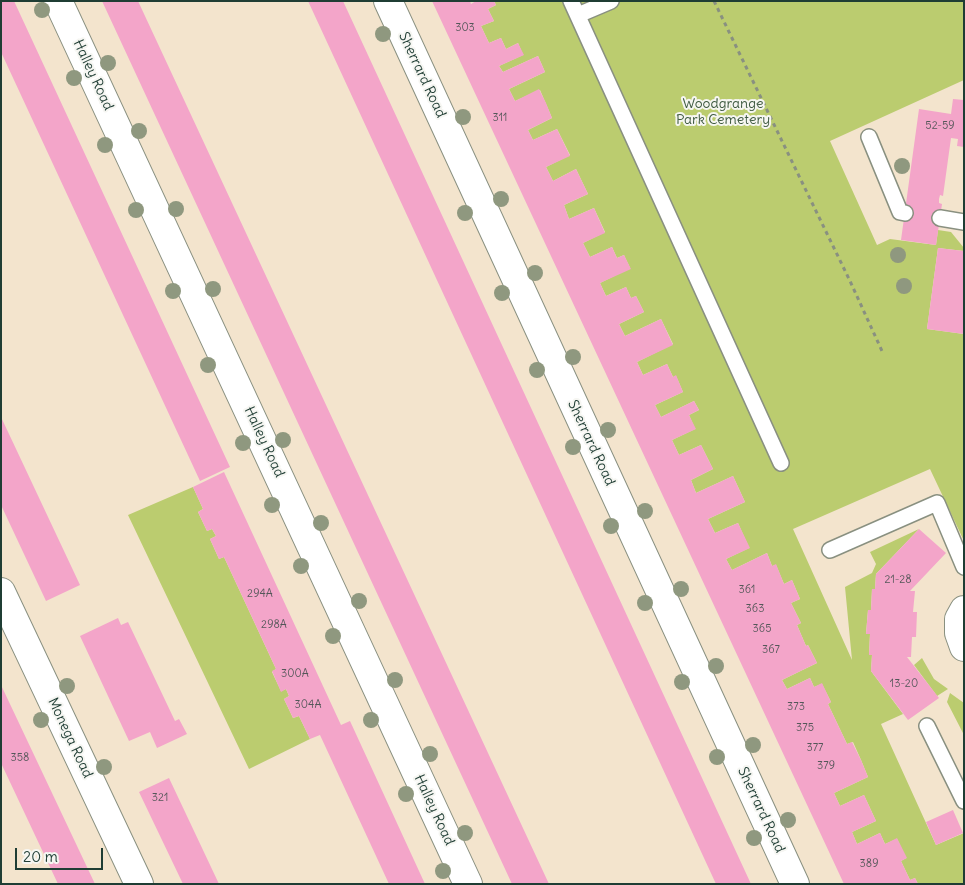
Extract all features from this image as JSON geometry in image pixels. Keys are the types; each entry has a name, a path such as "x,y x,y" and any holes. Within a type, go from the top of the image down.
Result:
{"street":[{"name":"Halley Road","path":"58,1 468,884"},
{"name":"Sherrard Road","path":"388,1 795,884"},
{"name":"Monega Road","path":"1,592 139,884"},
{"path":"964,610 959,620 958,633 964,647"}],"lane":[{"path":"571,1 780,463"},
{"path":"578,15 610,1"},
{"path":"869,137 900,212 905,213"},
{"path":"940,218 964,222"},
{"path":"830,550 937,503 964,567"},
{"path":"927,726 964,801"}],"path":[{"path":"714,1 882,351"}],"green space":[{"name":"Woodgrange Park Cemetery","path":"494,1 964,1 964,80 830,141 877,245 890,239 936,245 938,230 951,232 964,248 964,251 938,248 927,329 964,334 964,541 930,469 793,529 852,660 845,587 872,573 876,564 870,552 919,529 876,574 875,589 872,589 871,610 868,610 866,634 870,634 869,655 872,655 871,671 903,714 881,724 936,845 964,833 964,884 918,884 915,878 910,880 901,861 906,858 897,839 885,844 880,833 857,844 852,832 876,821 864,795 840,806 834,793 868,777 853,742 847,744 828,704 831,702 822,684 814,687 810,678 787,689 782,680 817,663 808,645 806,646 797,625 801,623 791,603 800,599 792,580 784,584 776,565 772,566 767,553 732,570 726,559 749,548 738,523 715,533 708,519 745,502 733,476 696,493 691,480 713,469 701,445 679,455 672,440 695,429 689,415 699,410 694,401 661,417 655,405 683,392 676,376 673,377 667,364 643,375 637,362 673,344 661,319 625,336 619,324 644,312 636,296 631,298 626,287 606,296 600,283 630,268 624,255 617,258 612,247 590,257 583,243 605,232 594,208 569,219 564,205 588,194 576,169 553,181 546,167 570,155 557,129 533,140 528,130 552,118 540,90 515,101 509,89 545,72 538,56 503,72 499,66 523,55 518,43 506,49 501,38 489,43 481,26 494,21 488,9 496,5"},
{"path":"193,487 203,509 198,512 207,531 212,529 216,536 210,539 219,559 224,557 276,669 272,672 281,691 286,689 289,696 284,699 293,718 299,716 310,739 249,769 128,515"},
{"path":"922,658 934,679 948,689 937,696 914,665"},
{"path":"950,693 964,703 964,735 947,702"}],"building":[{"path":"1,1 14,1 230,467 200,481 1,52"},
{"path":"102,1 138,1 549,884 512,884"},
{"path":"308,1 343,1 751,884 716,884"},
{"path":"432,1 470,1 471,4 476,1 494,1 496,5 488,9 494,21 481,26 489,43 501,38 506,49 518,43 524,55 499,66 503,72 538,56 545,72 509,89 515,101 539,89 546,103 552,118 528,130 533,140 557,129 570,156 546,167 553,181 576,169 588,194 564,205 569,219 594,208 605,233 583,243 590,257 612,247 617,258 624,255 631,269 600,283 606,296 626,287 631,298 636,296 644,312 619,324 625,336 661,319 673,345 637,362 643,375 667,364 673,377 676,375 683,392 655,405 661,417 694,401 699,410 689,415 696,429 672,440 679,455 701,445 713,469 691,480 696,493 733,476 745,502 708,519 715,533 738,523 750,548 726,559 732,570 767,553 772,566 776,564 784,584 792,580 800,599 791,603 801,623 797,625 806,646 808,645 817,663 782,680 787,689 810,678 814,687 822,683 831,702 828,704 847,744 852,742 861,760 868,777 834,793 840,806 864,795 876,821 852,832 857,844 880,833 885,844 897,838 907,858 901,861 910,880 915,878 918,884 844,884"},
{"path":"953,99 964,100 964,147 957,146 958,139 951,138 943,196 940,195 939,199 939,203 942,204 936,245 901,240 919,109 951,114"},
{"path":"938,248 964,251 964,334 927,329"},
{"path":"1,417 80,585 46,601 1,505"},
{"path":"224,472 341,725 350,721 425,884 389,884 320,735 310,739 299,716 293,718 284,699 289,696 286,689 281,692 272,671 276,669 224,557 219,559 210,539 216,536 212,529 207,531 198,512 203,509 193,487"},
{"path":"919,529 946,553 910,591 915,591 913,612 917,612 916,637 912,637 911,657 907,657 939,698 908,720 871,671 872,655 869,655 870,634 866,634 868,610 871,610 872,589 875,589 876,574"},
{"path":"118,618 121,625 128,622 175,721 179,719 187,734 157,748 150,732 129,741 80,636"},
{"path":"1,685 95,884 58,884 1,763"},
{"path":"169,778 219,884 183,884 139,792"},
{"path":"953,810 963,833 936,845 926,822"}]}
